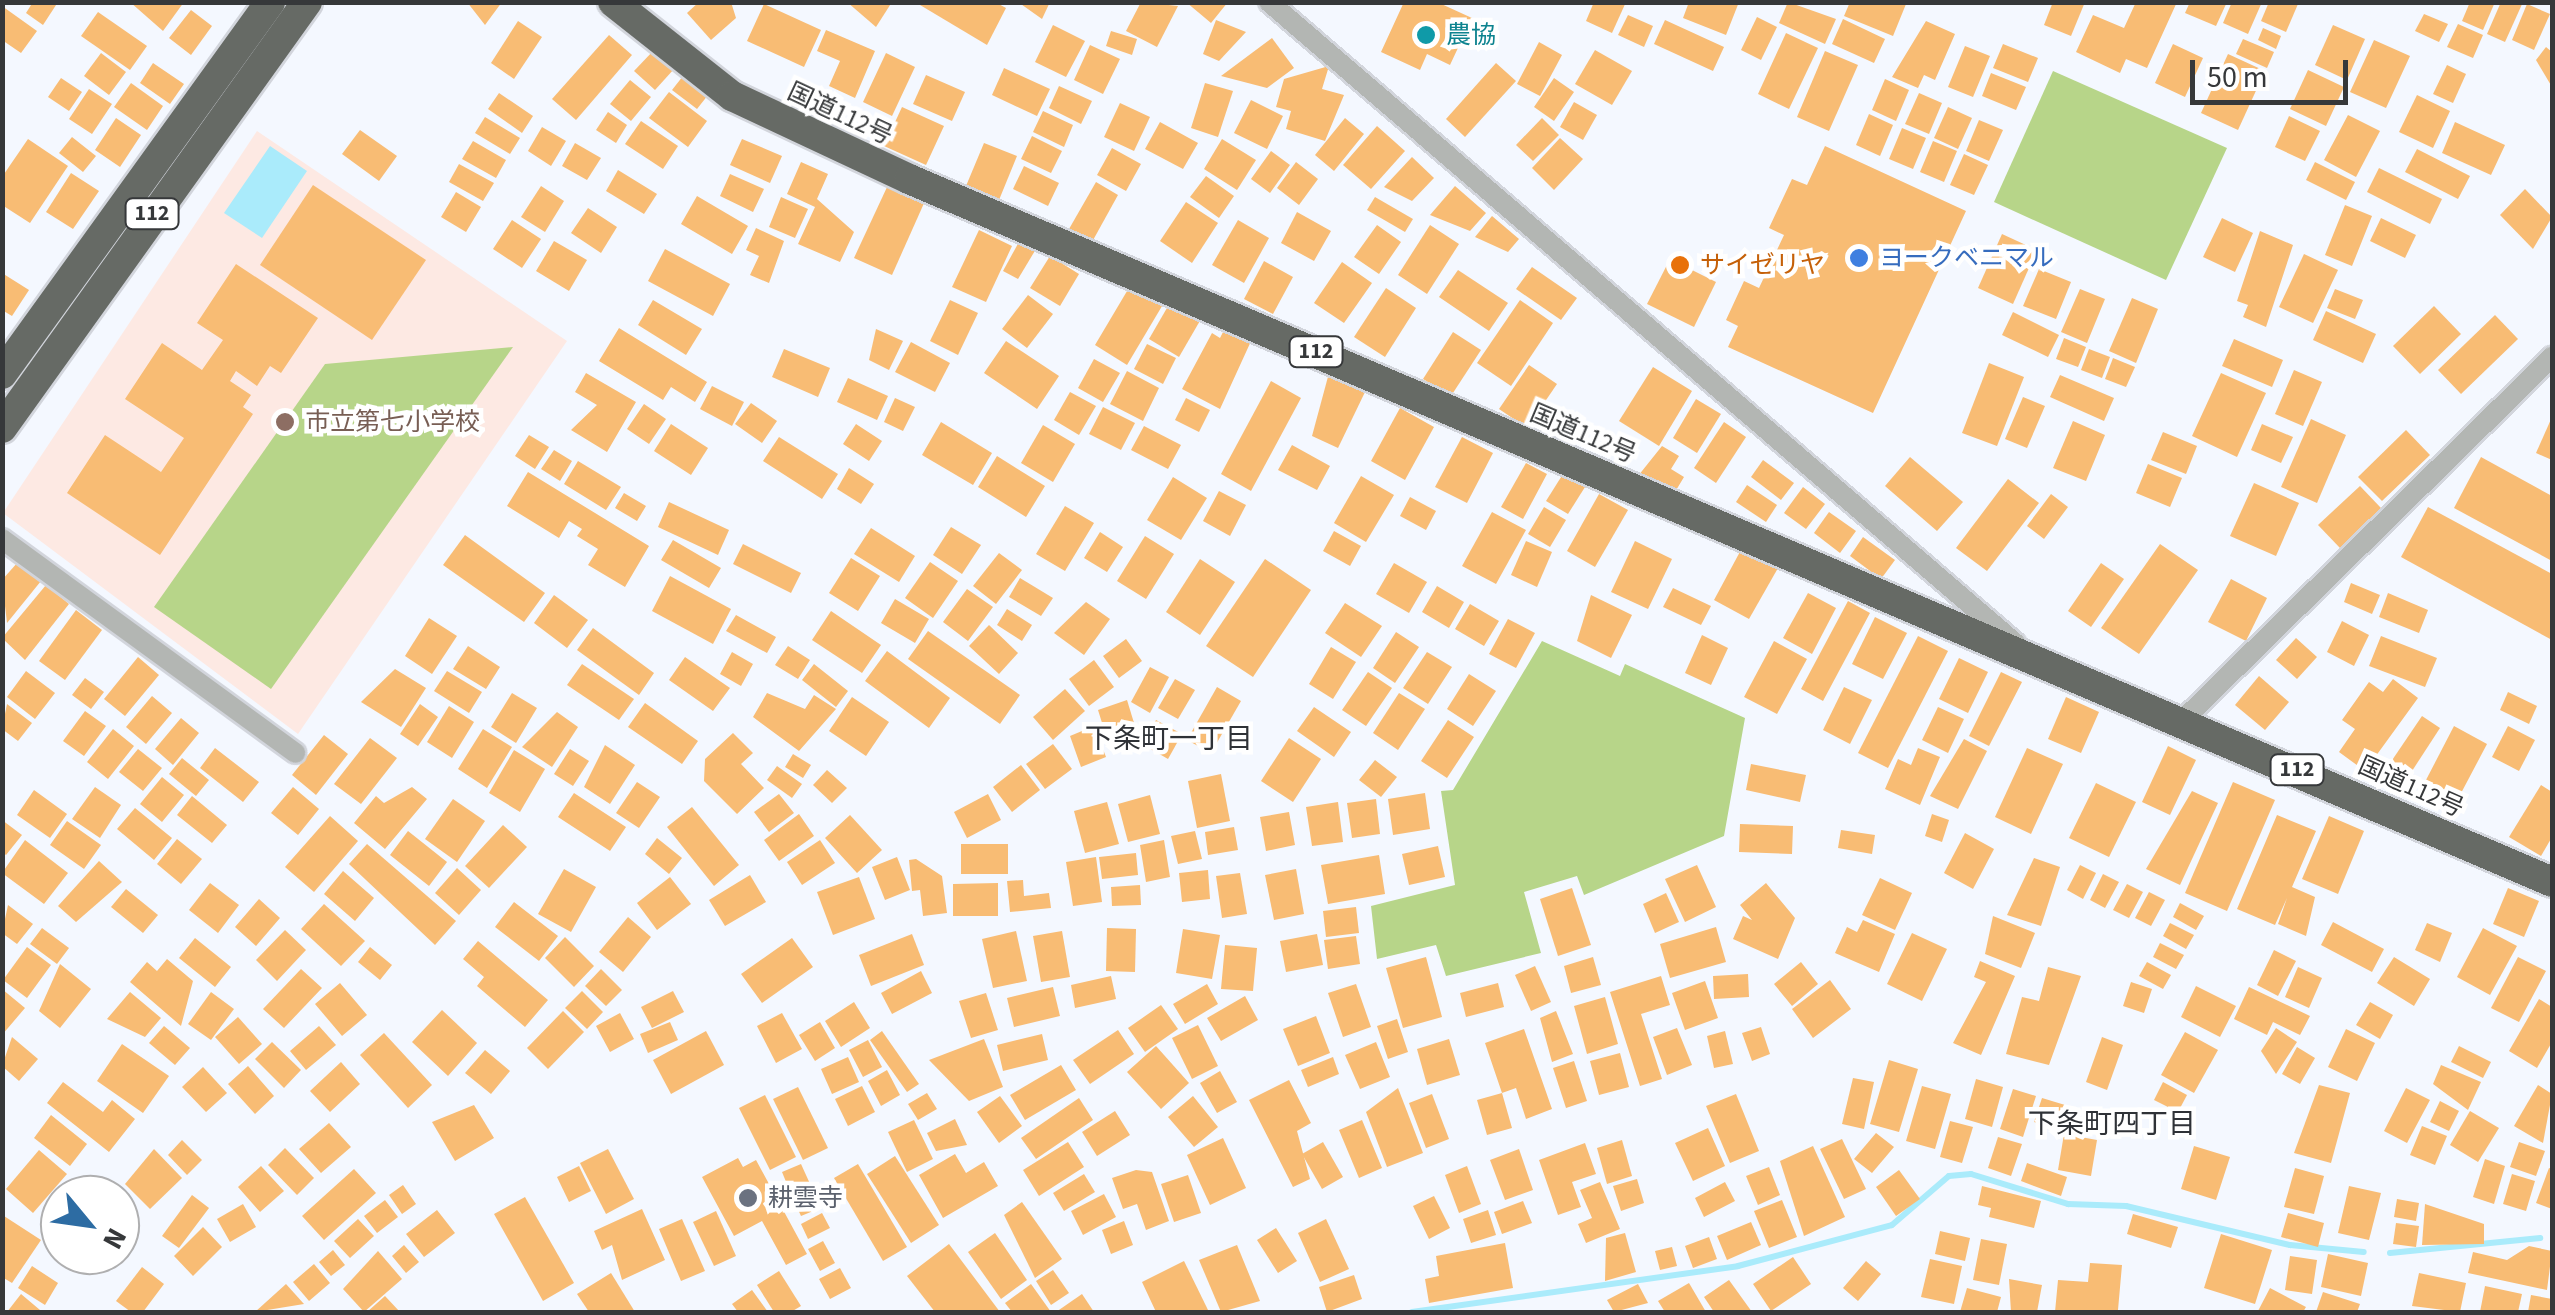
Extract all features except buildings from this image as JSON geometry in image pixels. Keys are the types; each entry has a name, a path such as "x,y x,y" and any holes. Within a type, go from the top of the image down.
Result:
{"highway":[{"name":"112","path":"2,374 270,2"},
{"name":"112","path":"2,428 306,2"},
{"name":"国道112号","path":"613,2 732,96 909,179 2183,720 2552,882"}],"street":[{"path":"1269,2 2041,662"},
{"path":"2183,720 2552,356"},
{"path":"2,538 294,753"}],"shaded area":[{"name":"市立第七小学校","path":"257,131 567,341 298,734 3,513"}],"green space":[{"path":"2053,71 2227,148 2166,280 1994,202"},
{"path":"513,347 271,689 154,607 325,364"},
{"path":"1542,641 1620,676 1625,664 1745,718 1724,836 1584,895 1577,876 1524,892 1541,953 1446,976 1436,945 1377,959 1371,906 1455,885 1441,791 1453,790"}],"water":[{"path":"270,146 307,171 262,238 224,213"}],"waterway":[{"path":"1412,1312 1738,1266 1892,1225 1949,1176 1971,1174 2068,1204 2126,1206 2290,1245 2364,1252"},
{"path":"2390,1253 2540,1238"}],"place":[{"name":"農協","path":"1426,35"},
{"name":"ヨークベニマル","path":"1859,258"},
{"name":"サイゼリヤ","path":"1680,265"},
{"name":"市立第七小学校","path":"285,422"},
{"name":"耕雲寺","path":"748,1198"}],"district":[{"name":"下条町一丁目","path":"1169,739"},
{"name":"下条町四丁目","path":"2112,1124"}]}
